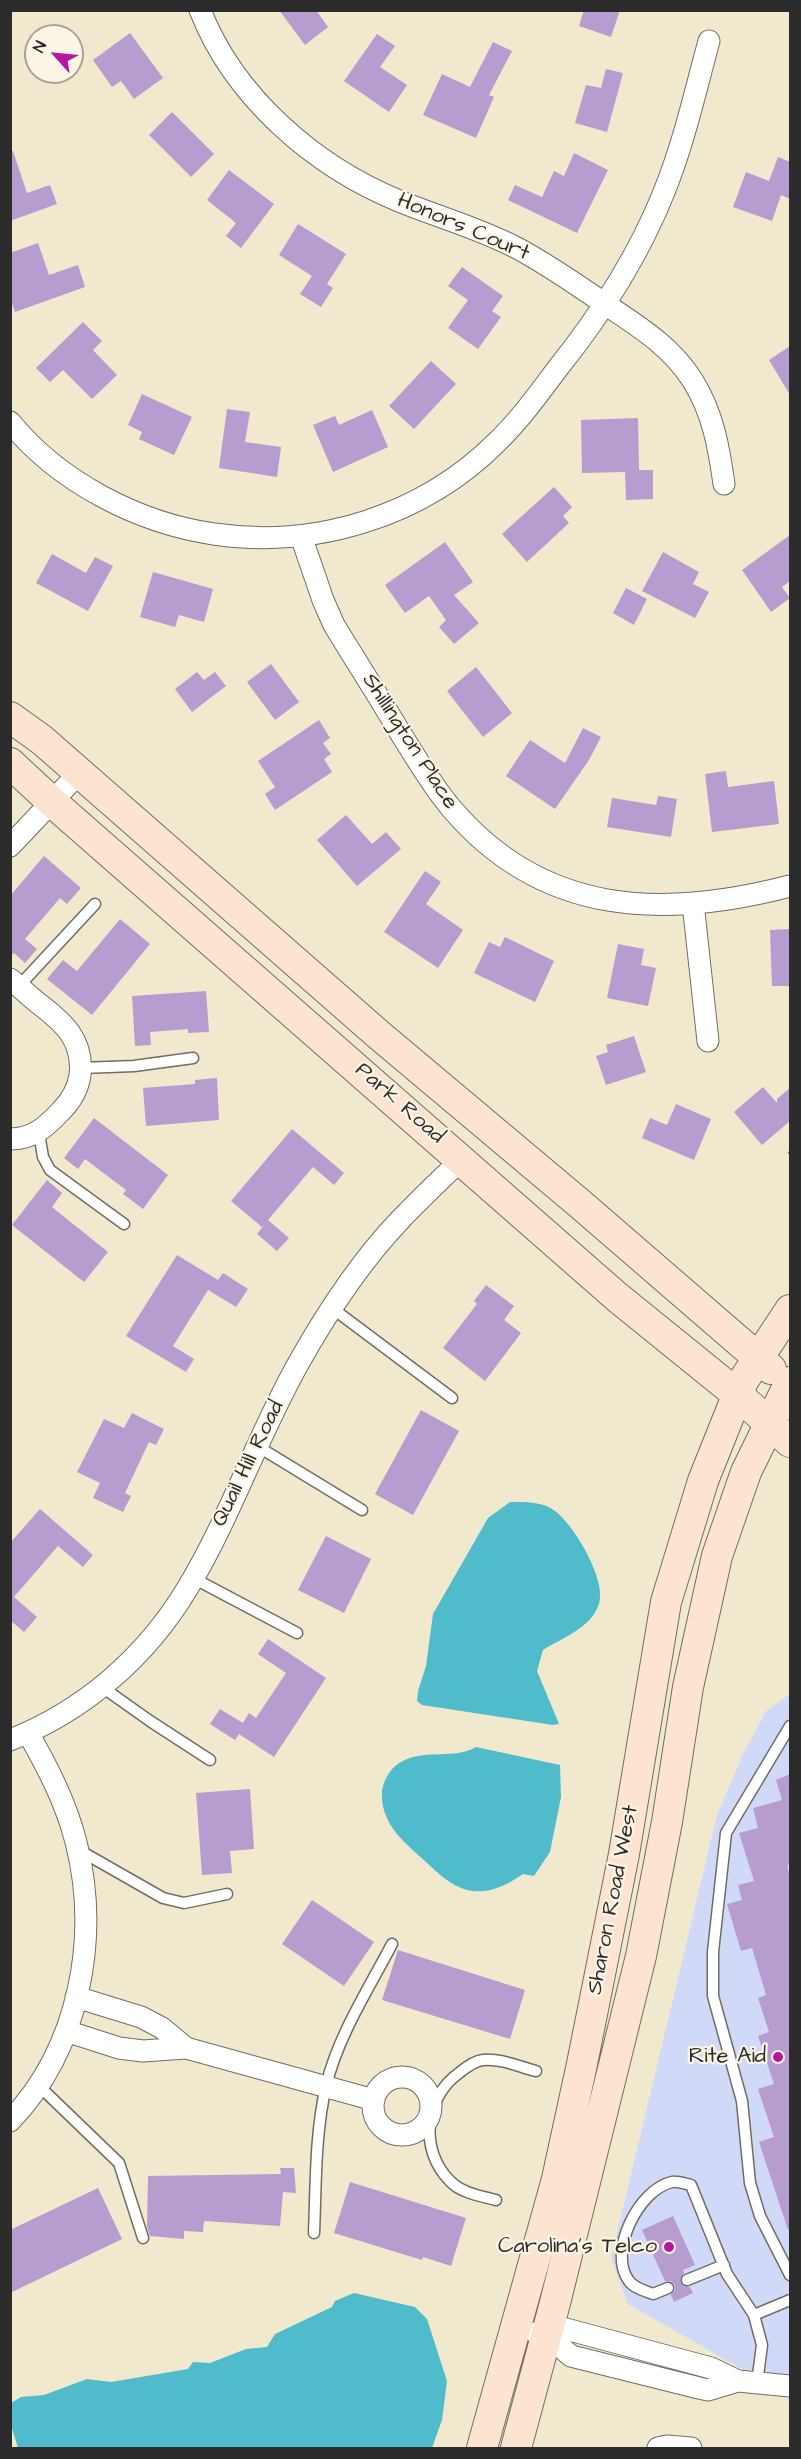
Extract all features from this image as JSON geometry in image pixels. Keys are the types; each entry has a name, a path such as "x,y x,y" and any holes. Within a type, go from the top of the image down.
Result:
{"main road":[{"name":"Park Road","path":"10,717 42,740 379,1035 790,1384"},
{"name":"Park Road","path":"10,763 617,1297 780,1432"},
{"name":"Sharon Road West","path":"482,2448 557,2180 624,1854 666,1602 703,1481 738,1395 757,1357 790,1310"},
{"name":"Sharon Road West","path":"516,2448 641,1956 667,1822 688,1687 717,1556 746,1472 780,1432 790,1384"}],"street":[{"name":"Honors Court","path":"200,10 215,41 240,79 281,125 313,152 370,188 517,248 606,304 664,346 691,378 711,420 718,443 724,484"},
{"path":"10,422 56,466 92,490 131,510 197,532 238,537 301,536 338,530 402,507 440,487 475,462 520,417 595,322 606,304 634,256 665,190 678,154 709,41"},
{"name":"Shillington Place","path":"301,536 334,625 426,774 450,808 477,836 507,860 528,874 576,894 613,902 651,905 693,903 762,893 790,886"},
{"path":"10,846 79,773"},
{"path":"693,903 708,1041"},
{"path":"10,1139 21,1139 39,1133 67,1105 76,1089 81,1068 78,1045 69,1030 56,1016 15,982"},
{"name":"Quail Hill Road","path":"19,1737 57,1718 102,1686 130,1662 160,1628 193,1578 298,1365 333,1308 362,1266 399,1221 462,1159"},
{"path":"10,2121 38,2085 66,2031 76,1997 86,1940 85,1901 77,1849 63,1801 19,1737"},
{"path":"76,1997 141,2017 162,2028 186,2048"},
{"path":"66,2031 119,2048 142,2051 186,2048 374,2100"},
{"path":"397,2077 409,2078 419,2083 427,2091 431,2102 430,2113 426,2123 417,2131 407,2135 395,2134 385,2130 377,2122 373,2111 374,2100 378,2089 387,2082 397,2077"},
{"path":"516,2330 546,2334 566,2329 711,2368 748,2382 790,2386"},
{"path":"658,2448 668,2446 691,2448"}],"lane":[{"path":"15,982 95,904"},
{"path":"81,1068 134,1066 193,1058"},
{"path":"39,1133 43,1157 50,1170 124,1224"},
{"path":"333,1308 452,1398"},
{"path":"257,1446 362,1510"},
{"path":"193,1578 297,1632"},
{"path":"102,1686 210,1760"},
{"path":"790,1726 726,1833 713,1952 713,1996 742,2101 750,2183 760,2216 790,2275"},
{"path":"77,1849 163,1898 184,1904 227,1894"},
{"path":"314,2233 319,2134 326,2086 340,2045 392,1944"},
{"path":"496,2200 465,2191 451,2183 440,2169 431,2145 430,2113 437,2095 448,2080 480,2060 493,2060 537,2071"},
{"path":"38,2085 118,2163 142,2238"},
{"path":"668,2288 653,2294 629,2282 622,2266 623,2245 633,2215 646,2196 673,2181 691,2184 724,2265 754,2315 762,2345 748,2382"},
{"path":"687,2280 724,2265"},
{"path":"754,2315 790,2300"}],"shaded area":[{"path":"790,1694 790,2386 770,2385 628,2304 611,2258 717,1815 744,1752 766,1711"}],"water":[{"path":"510,1502 539,1504 550,1508 563,1518 587,1554 598,1581 599,1604 590,1620 543,1650 537,1671 559,1724 553,1725 422,1705 417,1701 426,1666 433,1614 488,1518"},
{"path":"476,1747 560,1765 561,1797 550,1852 534,1876 523,1874 504,1885 482,1891 461,1888 435,1870 395,1831 389,1823 382,1803 382,1791 386,1778 394,1767 404,1760 425,1755 456,1753"},
{"path":"354,2293 415,2307 427,2319 447,2381 442,2420 432,2448 18,2448 11,2425 11,2403 21,2397 44,2395 87,2379 111,2382 188,2369 193,2362 210,2363 246,2349 267,2347 275,2334 332,2307 335,2301"}],"building":[{"path":"279,10 316,10 328,27 305,45"},
{"path":"584,10 620,10 611,37 579,26"},
{"path":"130,33 163,78 134,99 121,81 112,87 93,60"},
{"path":"377,34 395,46 380,67 407,85 389,112 344,81"},
{"path":"493,42 512,51 489,95 494,97 476,138 423,115 442,74 470,87"},
{"path":"606,69 623,73 607,132 575,123 586,85 601,88"},
{"path":"172,112 214,154 191,177 149,135"},
{"path":"13,151 27,193 50,185 57,204 10,221 10,152"},
{"path":"574,153 608,170 577,233 508,200 515,185 542,197 554,171 564,176"},
{"path":"778,157 790,162 790,199 781,195 772,221 733,207 746,172 769,181"},
{"path":"229,170 274,204 241,248 226,236 236,223 207,200"},
{"path":"298,224 346,254 327,284 333,288 321,307 300,294 312,276 279,255"},
{"path":"38,243 49,275 78,265 85,287 15,312 10,298 10,253"},
{"path":"462,267 503,296 492,311 501,317 478,349 448,328 468,300 448,286"},
{"path":"83,322 102,341 93,350 117,375 92,399 63,370 50,382 36,368"},
{"path":"790,346 790,395 769,360"},
{"path":"431,361 456,384 414,429 389,406"},
{"path":"142,394 192,417 174,455 139,439 142,432 128,425"},
{"path":"227,409 250,412 245,442 281,447 277,477 219,468"},
{"path":"372,410 388,447 333,472 313,425 335,416 339,425"},
{"path":"638,418 639,470 653,470 653,499 626,500 625,472 582,473 581,420"},
{"path":"554,487 572,507 563,516 569,523 527,562 502,534"},
{"path":"790,535 790,581 782,587 790,598 771,612 742,570"},
{"path":"445,542 473,582 454,595 479,623 454,644 439,627 446,620 429,596 405,613 385,585"},
{"path":"663,552 699,572 693,584 709,592 695,618 642,591"},
{"path":"52,554 86,573 95,557 113,566 88,611 36,583"},
{"path":"153,572 213,589 204,622 179,615 175,627 140,617"},
{"path":"626,588 647,599 634,625 613,613"},
{"path":"271,664 299,702 275,720 247,682"},
{"path":"476,667 512,713 483,737 447,691"},
{"path":"197,672 204,680 215,672 226,686 192,712 175,689"},
{"path":"319,720 330,738 323,743 331,754 324,759 332,772 275,810 265,794 275,787 258,761"},
{"path":"583,728 601,737 589,760 555,809 506,776 530,740 565,763"},
{"path":"726,771 728,787 774,781 779,824 712,832 705,774"},
{"path":"658,796 677,799 671,837 607,827 612,798 656,805"},
{"path":"346,815 372,844 386,832 401,849 357,886 317,840"},
{"path":"44,856 81,888 67,904 60,898 25,939 37,949 25,963 14,953 10,957 10,896"},
{"path":"425,871 441,882 426,904 463,930 438,968 384,932"},
{"path":"120,919 150,944 92,1015 47,979 63,960 77,971"},
{"path":"790,929 790,986 772,986 770,930"},
{"path":"505,937 554,961 535,1002 474,973 489,942 500,947"},
{"path":"618,944 644,949 641,965 656,968 648,1006 607,998"},
{"path":"206,991 209,1032 188,1033 188,1029 150,1032 151,1045 135,1046 132,996"},
{"path":"634,1036 646,1072 606,1085 596,1056 608,1052 606,1045"},
{"path":"217,1078 219,1120 146,1126 143,1088 195,1084 195,1080"},
{"path":"763,1087 777,1103 777,1099 790,1088 790,1121 762,1145 734,1112"},
{"path":"676,1104 711,1119 694,1160 642,1138 650,1118 667,1125"},
{"path":"94,1118 168,1175 143,1209 123,1194 126,1190 85,1159 78,1169 64,1158"},
{"path":"292,1129 344,1173 334,1185 313,1167 268,1220 289,1238 277,1251 257,1234 267,1221 262,1227 231,1201"},
{"path":"47,1180 62,1193 52,1207 108,1252 84,1282 12,1225"},
{"path":"177,1255 218,1280 223,1273 248,1289 236,1307 208,1290 173,1346 194,1359 186,1372 126,1336"},
{"path":"486,1285 514,1306 504,1320 521,1333 485,1381 443,1348 477,1304 474,1301"},
{"path":"421,1410 459,1431 413,1515 375,1494"},
{"path":"132,1413 164,1429 156,1445 149,1442 125,1493 131,1496 123,1512 93,1498 100,1483 77,1472 104,1419 124,1428"},
{"path":"40,1509 93,1555 83,1567 58,1546 14,1597 37,1617 24,1632 10,1620 10,1543"},
{"path":"326,1536 371,1559 344,1613 298,1590"},
{"path":"268,1639 326,1678 274,1757 239,1734 235,1740 210,1724 220,1709 243,1723 249,1713 256,1718 286,1673 258,1654"},
{"path":"790,1774 790,1864 787,1865 790,1877 790,2229 788,2230 759,2142 774,2137 758,2089 774,2084 758,2036 769,2032 758,1998 766,1995 752,1948 741,1951 727,1904 742,1900 738,1885 754,1881 739,1833 758,1828 753,1808 782,1800 776,1780"},
{"path":"250,1789 254,1849 230,1851 232,1873 202,1875 196,1793"},
{"path":"312,1900 374,1942 344,1986 282,1944"},
{"path":"398,1950 525,1990 510,2039 382,2000"},
{"path":"280,2168 294,2168 296,2193 283,2192 280,2226 204,2221 203,2232 184,2231 184,2239 150,2236 147,2227 148,2176 281,2174"},
{"path":"350,2182 466,2218 451,2266 423,2257 422,2260 334,2233"},
{"path":"98,2188 122,2239 10,2293 10,2230"},
{"name":"Carolina's Telco","path":"673,2216 695,2265 683,2270 684,2273 680,2280 683,2286 690,2287 693,2293 674,2302 671,2295 675,2290 675,2285 670,2281 665,2281 642,2230"}],"place":[{"name":"Rite Aid","path":"778,2057"},
{"name":"Carolina's Telco","path":"669,2247"}]}
